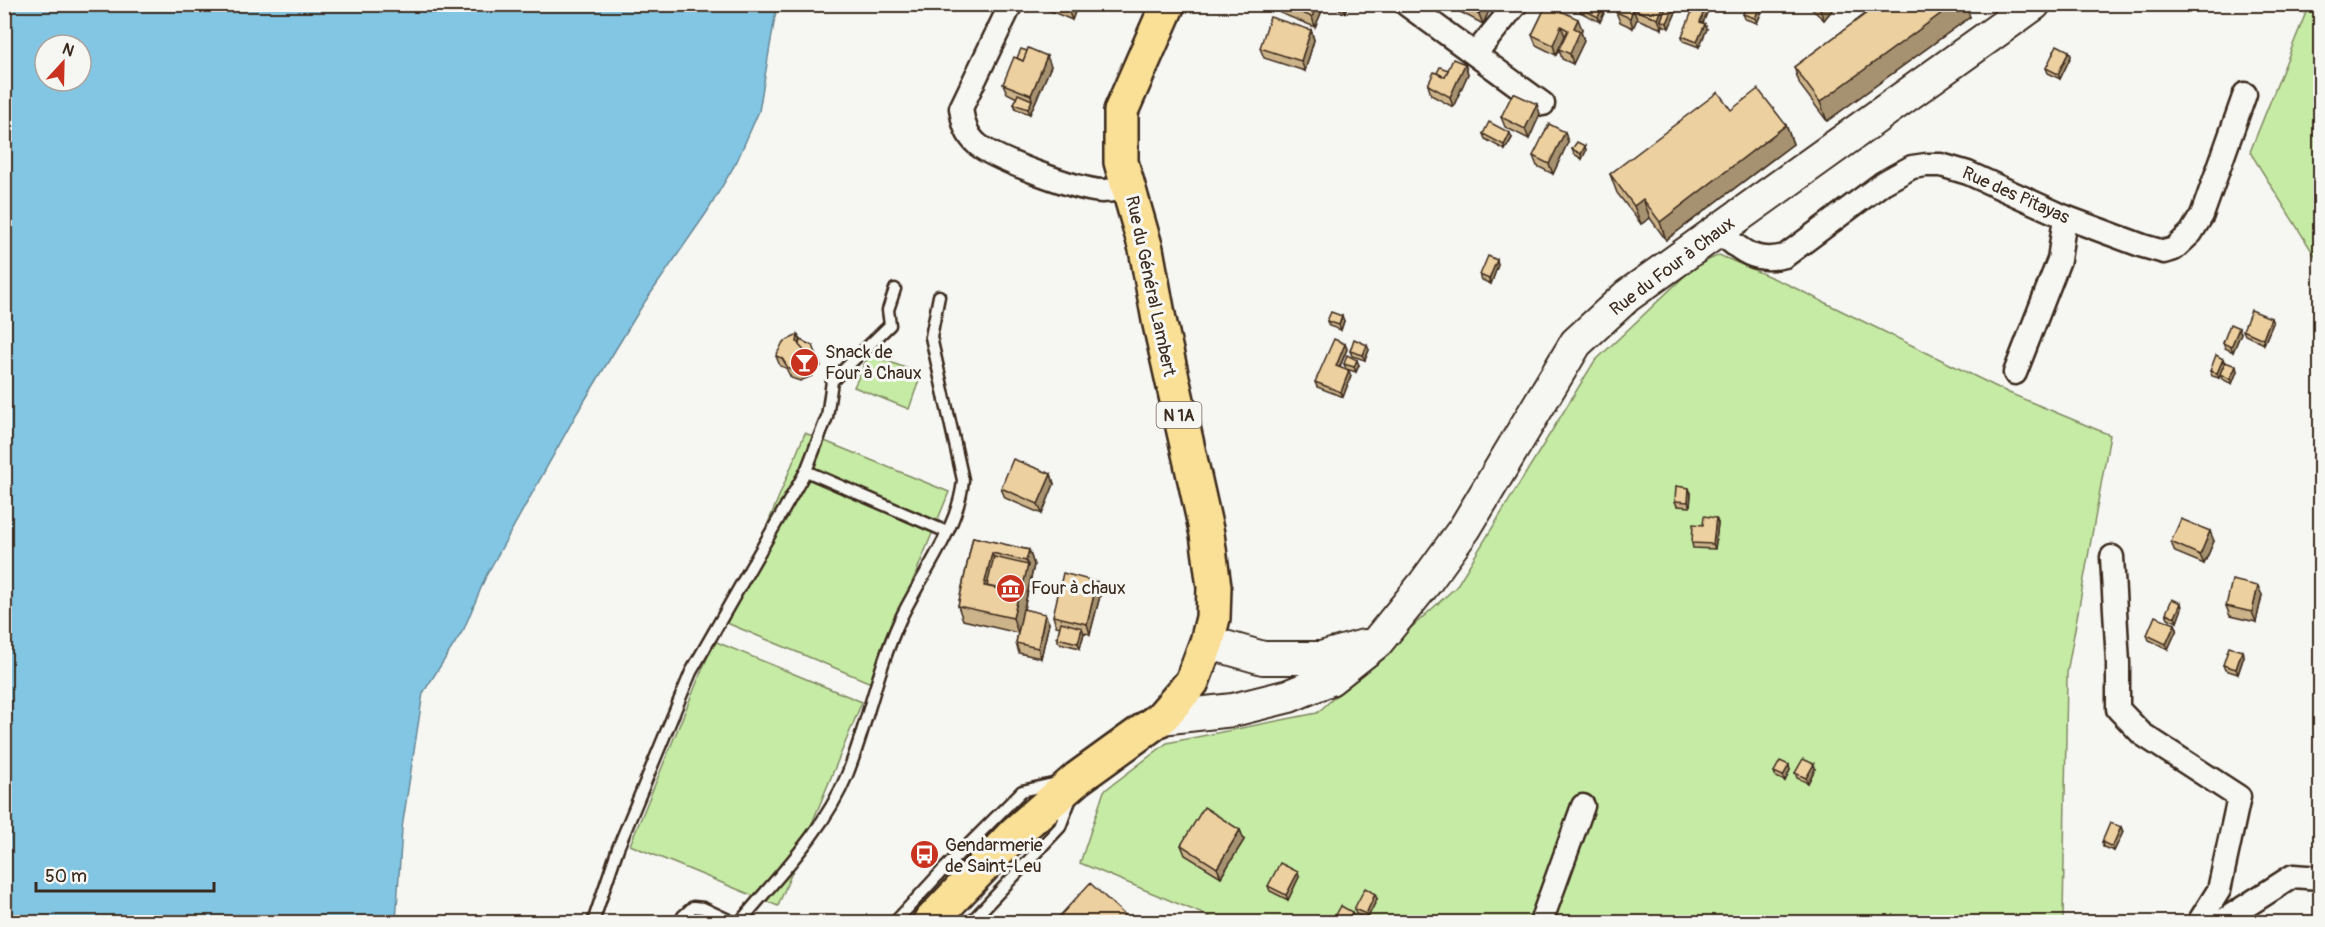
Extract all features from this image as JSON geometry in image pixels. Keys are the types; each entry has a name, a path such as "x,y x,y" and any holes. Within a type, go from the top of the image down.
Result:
{"main road":[{"name":"Rue du Général Lambert","path":"930,922 1015,833 1078,778 1161,718 1192,682 1207,642 1213,618 1214,587 1207,534 1159,320 1146,249 1121,162 1121,111 1168,4"},
{"name":"Rue du Four à Chaux","path":"1161,718 1233,710 1289,696 1330,679 1377,642 1425,584 1465,528 1576,343 1627,296 2034,4"},
{"path":"1207,642 1263,658 1321,658 1377,642"}],"street":[{"path":"1011,4 961,108 964,127 976,144 1000,158 1074,185 1100,191 1130,188"},
{"path":"1406,4 1543,104"},
{"path":"1475,54 1516,4"},
{"name":"Rue des Pitayas","path":"1718,231 1734,245 1757,257 1770,260 1785,256 1883,183 1912,167 1941,165 1968,173 2065,217 2164,252 2174,249 2191,233 2202,215 2245,94"},
{"path":"2015,373 2059,260 2065,217"},
{"path":"2112,557 2118,663 2118,709 2142,734 2239,797 2218,890 2199,922"},
{"path":"1541,922 1583,806"},
{"path":"2221,922 2293,876 2320,878"}],"lane":[{"path":"593,922 618,848 691,672 806,471 827,417 832,381 890,325 888,310 895,290"},
{"path":"740,922 819,826 839,792 847,775 880,671 899,624 947,532 962,497 963,480 931,337 939,296"},
{"path":"806,471 947,532"},
{"path":"895,922 1022,791 1078,778"},
{"path":"971,922 1060,827 1078,778"},
{"path":"680,922 693,907 703,908 733,922"}],"green space":[{"path":"2309,5 2320,5 2320,264 2250,152"},
{"path":"1719,255 1789,285 2009,393 2110,435 2067,673 2063,919 2068,922 1222,922 1080,863 1104,791 1167,743 1317,713 1456,587 1594,362 1694,267"},
{"path":"869,354 921,374 909,409 854,387"},
{"path":"805,433 949,492 871,683 727,623"},
{"path":"714,641 862,702 778,906 630,845"}],"water":[{"path":"5,4 777,5 759,111 737,161 707,212 642,306 577,413 486,576 464,629 423,693 402,828 396,922 5,922"}],"building":[{"path":"1055,4 1070,4 1068,10"},
{"path":"1280,4 1317,4 1312,17"},
{"path":"1460,4 1484,4 1479,14"},
{"path":"1547,4 1578,19 1574,28 1580,31 1570,54 1559,49 1568,30 1561,26 1553,45 1532,35"},
{"path":"1579,4 1604,4 1598,17 1578,7"},
{"path":"1619,4 1664,4 1658,19 1633,9 1630,18 1616,12"},
{"path":"1695,4 1705,8 1700,22 1705,24 1697,42 1682,36"},
{"path":"1746,4 1761,4 1755,18 1743,14"},
{"path":"1879,4 1954,4 1820,102 1794,67"},
{"path":"1667,5 1674,7 1667,23 1661,20"},
{"path":"1270,17 1311,30 1301,61 1260,48"},
{"path":"2057,45 2069,51 2058,74 2046,68"},
{"path":"1028,48 1047,56 1031,95 1003,84 1014,57 1023,61"},
{"path":"1021,49 1027,51 1023,61 1017,58"},
{"path":"1453,59 1465,64 1450,97 1428,85 1434,72 1445,77"},
{"path":"1440,67 1448,70 1445,77 1437,73"},
{"path":"1758,89 1786,125 1660,222 1643,199 1634,206 1610,174 1718,92 1731,110"},
{"path":"1513,93 1537,104 1525,129 1501,117"},
{"path":"1018,94 1032,100 1028,109 1014,104"},
{"path":"1489,122 1510,133 1504,145 1483,134"},
{"path":"1549,124 1565,132 1549,164 1533,156"},
{"path":"1577,142 1585,146 1581,154 1572,149"},
{"path":"1488,256 1497,260 1489,279 1480,275"},
{"path":"2251,310 2271,318 2263,339 2243,330"},
{"path":"1331,312 1342,316 1339,325 1327,321"},
{"path":"2230,324 2239,328 2231,347 2223,343"},
{"path":"798,335 797,342 807,354 804,360 809,366 796,371 788,368 782,358 776,356 783,342"},
{"path":"1334,339 1345,344 1336,366 1349,371 1341,392 1315,382"},
{"path":"1354,339 1367,345 1363,355 1350,351"},
{"path":"800,340 813,346 819,361 806,363 809,358 799,345"},
{"path":"1347,355 1357,360 1354,367 1344,364"},
{"path":"2216,355 2223,359 2217,373 2210,371"},
{"path":"2225,362 2236,366 2230,379 2220,374"},
{"path":"1013,459 1051,474 1038,504 1001,488"},
{"path":"1676,486 1689,488 1688,502 1675,501"},
{"path":"1704,516 1716,518 1713,544 1692,543 1693,524 1703,525"},
{"path":"2181,519 2210,531 2200,555 2171,542"},
{"path":"973,537 1029,550 1026,561 992,553 984,586 1019,593 1013,618 958,606"},
{"path":"994,557 1028,565 1020,598 1019,593 987,586"},
{"path":"1063,573 1097,582 1087,624 1053,616"},
{"path":"2232,580 2258,586 2252,612 2226,606"},
{"path":"2172,599 2181,603 2175,617 2166,613"},
{"path":"1023,609 1045,614 1038,648 1016,643"},
{"path":"2155,616 2175,624 2166,644 2147,635"},
{"path":"1061,622 1082,628 1078,643 1057,638"},
{"path":"2229,647 2242,651 2236,669 2223,665"},
{"path":"1803,759 1814,764 1806,778 1795,773"},
{"path":"1780,761 1789,765 1783,776 1774,772"},
{"path":"1204,807 1240,830 1217,868 1181,845"},
{"path":"2110,823 2121,827 2112,847 2102,842"},
{"path":"1280,863 1298,872 1286,895 1268,886"},
{"path":"1090,883 1128,918 1123,922 1063,922 1058,918"},
{"path":"1365,888 1375,894 1366,914 1354,909"},
{"path":"1341,906 1352,912 1347,922 1332,922"}],"place":[{"name":"Snack de Four à Chaux","path":"804,362"},
{"name":"Four à chaux","path":"1010,588"},
{"name":"Gendarmerie de Saint-Leu","path":"924,855"}]}
